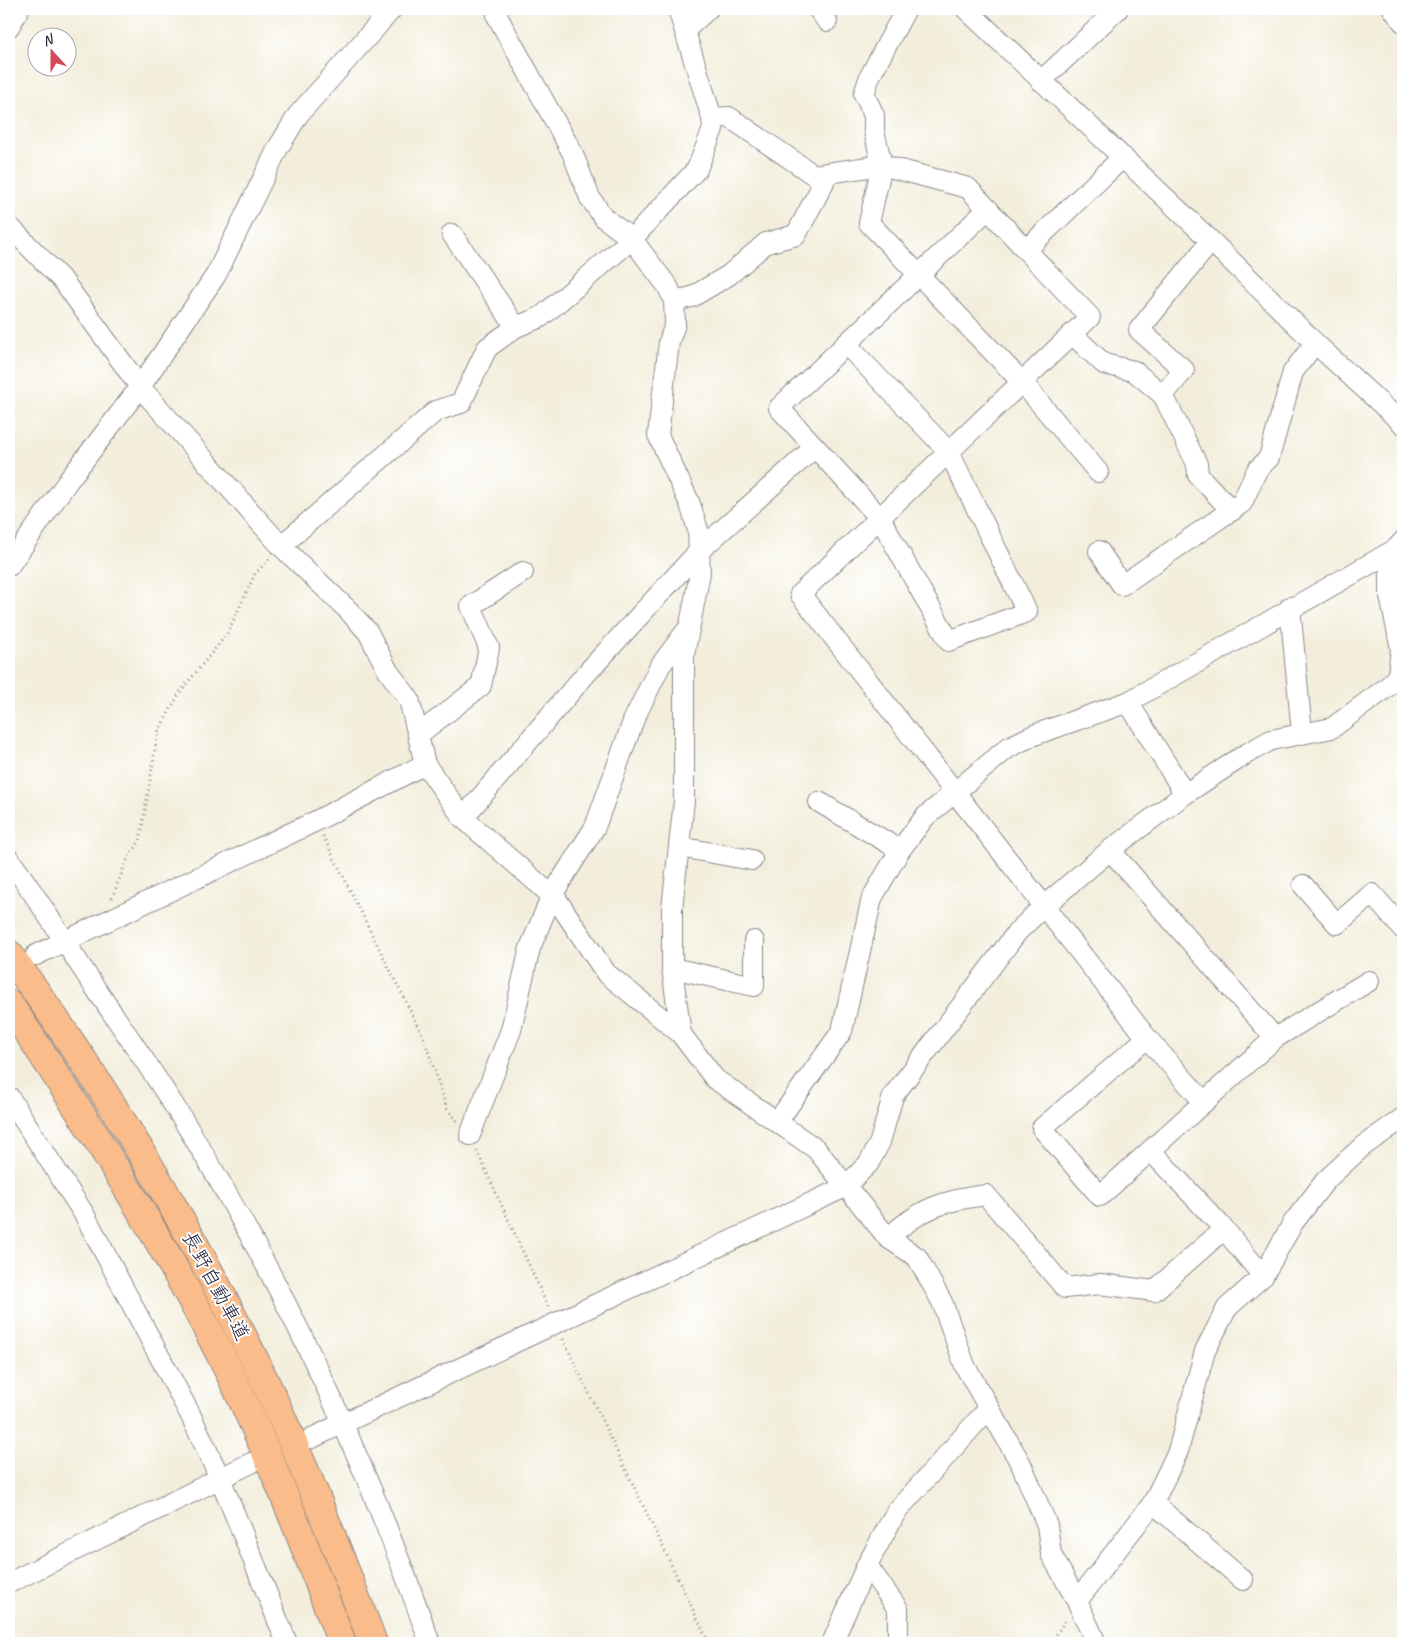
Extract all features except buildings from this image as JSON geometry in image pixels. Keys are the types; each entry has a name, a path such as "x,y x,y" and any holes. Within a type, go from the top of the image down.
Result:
{"highway":[{"name":"長野自動車道","path":"9,954 83,1061 134,1141 182,1222 240,1329 316,1498 373,1643"},
{"name":"長野自動車道","path":"9,1004 108,1155 214,1341 264,1447 342,1643"}],"street":[{"path":"9,27 19,9"},
{"path":"9,566 140,387 216,275 278,148 298,115 392,9"},
{"path":"498,9 497,16 572,152 590,198 604,218 632,238 668,287 674,301 675,324 669,342 658,435 690,504 698,530 700,573 684,655 686,761 672,908 672,968 681,1034"},
{"path":"281,546 436,411 461,403 487,348 516,327 541,317 632,238 696,169 713,129 712,118 678,9"},
{"path":"686,30 708,9"},
{"path":"906,9 870,76 864,94 874,114 874,131 882,164 869,223 1022,382 1098,472"},
{"path":"966,9 1211,241 1314,343 1403,424"},
{"path":"1041,81 1118,9"},
{"path":"1393,9 1403,22"},
{"path":"674,301 692,297 729,275 766,243 796,235 824,182 729,117 712,118"},
{"path":"1026,250 1123,157"},
{"path":"814,175 882,164 968,188 1090,317 800,594 1147,1038 1204,1102"},
{"path":"846,344 949,452 1027,612 948,641 880,518 779,408 846,344 918,276 988,209"},
{"path":"9,226 64,282 140,387 281,546 348,610 368,632 388,672 409,699 425,764 463,818 552,895 606,973 681,1034 715,1079 816,1149 888,1238 917,1257 942,1302 965,1366 1021,1464 1047,1525 1051,1554 1077,1601 1096,1643"},
{"path":"452,234 516,327"},
{"path":"1163,395 1184,370 1139,330 1211,241"},
{"path":"1072,334 1104,364 1134,372 1163,395 1197,464 1198,475 1232,510"},
{"path":"1099,551 1122,585 1242,503 1257,470 1269,458 1293,372 1314,343"},
{"path":"463,818 584,676 699,551 814,447"},
{"path":"776,1122 842,1031 872,898 900,850 926,817 1009,747 1034,735 1128,702 1400,545"},
{"path":"312,1438 845,1187 868,1163 880,1142 893,1096 1006,946 1044,906 1110,850 1185,794 1271,740 1332,728 1390,685 1398,675 1402,649 1390,596 1390,575 1400,545"},
{"path":"419,734 481,686 489,648 472,606 523,572"},
{"path":"1290,607 1302,733"},
{"path":"470,1135 511,1030 530,948 552,895 595,827 634,719 660,666 690,626"},
{"path":"1128,702 1185,794"},
{"path":"36,955 316,821 425,764"},
{"path":"819,802 900,850"},
{"path":"679,846 752,860"},
{"path":"1110,850 1275,1038"},
{"path":"9,859 45,908 64,940 189,1129 290,1312 343,1422 430,1643"},
{"path":"1303,885 1336,924 1372,894 1403,929"},
{"path":"672,968 754,986 754,941"},
{"path":"1147,1038 1042,1128 1100,1196 1275,1038 1369,981"},
{"path":"9,1097 84,1214 121,1280 190,1414 220,1478 287,1643"},
{"path":"1077,1601 1153,1503 1178,1451 1205,1350 1227,1308 1263,1276 1293,1223 1326,1180 1363,1146 1403,1118"},
{"path":"1151,1151 1224,1229 1263,1276"},
{"path":"888,1238 903,1224 936,1204 960,1198 986,1195 1065,1288 1100,1284 1154,1291 1224,1229"},
{"path":"832,1643 867,1565 896,1512 988,1408"},
{"path":"9,1583 251,1464"},
{"path":"1153,1503 1243,1580"},
{"path":"867,1565 898,1609 898,1643"}],"path":[{"path":"108,919 110,903 126,862 140,841 158,732 180,692 227,634 255,574 281,546"},
{"path":"316,821 424,1038 447,1109 470,1135 555,1323 709,1643"},
{"path":"1051,1643 1077,1601"}]}
